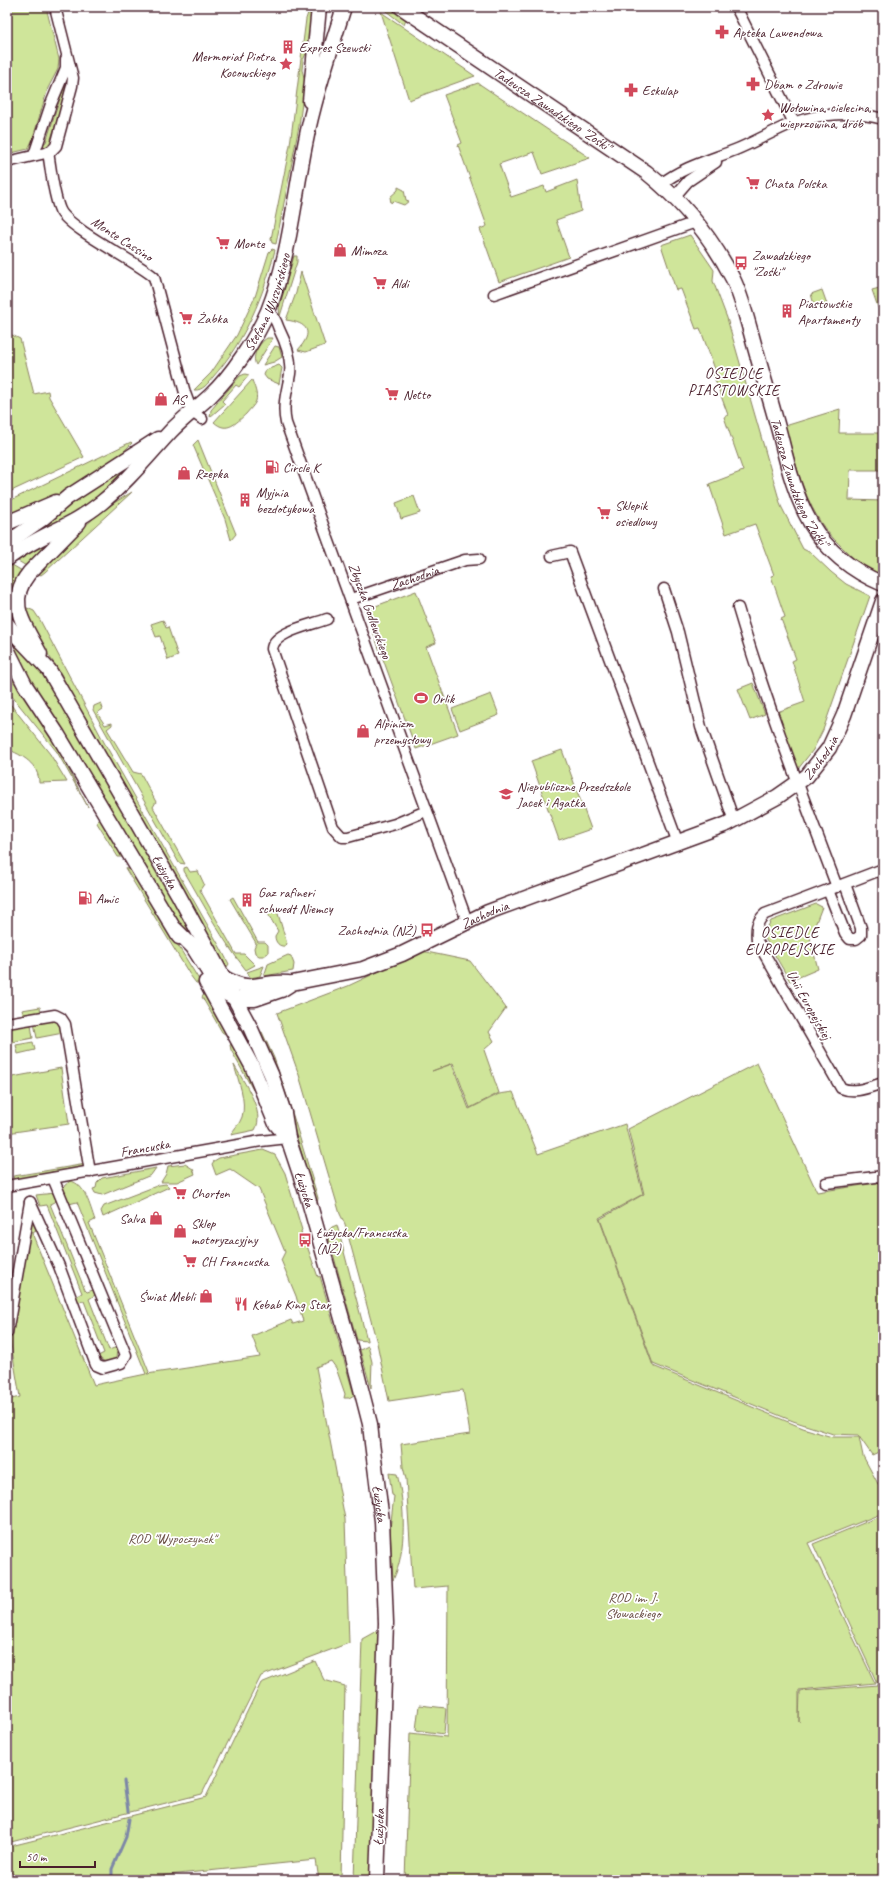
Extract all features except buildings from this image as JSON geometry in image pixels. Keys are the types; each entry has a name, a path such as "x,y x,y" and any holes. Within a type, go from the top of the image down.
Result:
{"street":[{"path":"7,162 49,152 56,146 73,78 55,7"},
{"name":"Stefana Wyszyńskiego","path":"7,543 42,519 68,497 170,431 197,416 211,394 231,371 255,336 268,312 282,266 305,143 319,7"},
{"name":"Stefana Wyszyńskiego","path":"305,143 344,7"},
{"name":"Tadeusza Zawadzkiego \"Zośki\"","path":"401,7 661,184 675,196 706,234 733,280 747,321 790,475 807,518 822,540 844,563 883,584"},
{"path":"736,7 794,123"},
{"path":"34,155 51,104 66,68 66,51"},
{"path":"661,184 682,170 737,149 794,123 844,114 861,114 883,119"},
{"path":"675,196 688,181 737,149"},
{"name":"Monte Cassino","path":"49,152 60,209 68,221 141,266 154,277 183,386 197,416"},
{"path":"494,294 696,222"},
{"name":"Zbyszka Godlewskiego","path":"268,312 272,314 288,348 290,360 290,373 284,405 286,424 467,921"},
{"name":"Stefana Wyszyńskiego","path":"7,559 23,547 84,517 138,469 170,431"},
{"path":"7,523 68,497"},
{"path":"49,670 19,616 18,593 22,582 29,573 64,540 84,517"},
{"path":"552,556 570,552 678,843"},
{"name":"Zachodnia","path":"351,599 465,560 479,560"},
{"path":"664,589 678,632 701,728 734,821"},
{"name":"Zachodnia","path":"236,999 278,982 292,983 333,977 362,969 402,954 488,912 678,843 734,821 777,797 807,776 829,748 844,715 883,601"},
{"path":"738,608 757,671 837,887"},
{"path":"327,619 283,634 272,644 272,649 333,827 342,837 348,837 395,824 426,811"},
{"name":"Łużycka","path":"7,624 49,670 236,999 249,1024 271,1074 284,1113 288,1138 308,1198 370,1424 385,1562 386,1623 377,1880"},
{"name":"Łużycka","path":"7,649 25,685 58,735 175,930 252,1066 276,1124 288,1138"},
{"path":"7,665 25,685"},
{"name":"Unii Europejskiej","path":"883,869 765,914 759,920 757,925 757,940 840,1088 848,1091 856,1091 883,1083"},
{"path":"175,930 193,947 220,990 236,999 232,1012 233,1031"},
{"path":"224,978 252,993 249,1024"},
{"path":"7,1023 55,1016 61,1018 66,1028 90,1172"},
{"name":"Francuska","path":"7,1186 261,1141 288,1138"},
{"path":"826,1183 883,1176"},
{"path":"7,1332 30,1202 59,1266 96,1365 102,1368 121,1363 126,1355 53,1178"}],"green space":[{"path":"7,7 46,7 59,59 58,69 48,88 32,141 28,149 7,154"},
{"path":"381,7 392,9 402,14 406,20 404,25"},
{"path":"314,12 310,45 303,60 302,70 305,81 299,126 276,244 272,243 271,239 290,145 306,19 308,13"},
{"path":"381,12 475,76 409,100"},
{"path":"66,80 68,80 69,83 50,142 47,146 41,148 42,144 46,142"},
{"path":"478,83 590,158 542,174 534,152 499,164 511,197 544,186 546,192 577,180 581,211 556,220 569,257 499,282 480,229 487,226 458,145 462,143 444,95"},
{"path":"398,187 404,190 406,200 409,201 404,205 393,201 391,203 390,197 398,190"},
{"path":"690,235 714,270 713,281 727,318 781,506 803,549 811,553 846,584 870,596 823,730 813,750 798,769 777,712 805,702 792,661 796,659 781,619 785,617 771,576 774,575 755,524 726,534 709,484 743,471 724,417 728,415 713,374 716,372 700,328 696,329 681,289 676,290 661,245"},
{"path":"272,249 275,250 265,284 244,333 235,348 209,382 203,388 194,390 211,373 237,335 255,297 269,252"},
{"path":"294,256 297,256 297,262 280,316 279,308"},
{"path":"301,272 325,345 306,352 298,350 306,338 306,329 299,323 286,320 296,293"},
{"path":"883,287 883,322 872,290"},
{"path":"822,290 827,304 815,308 811,294"},
{"path":"7,334 20,339 34,394 48,391 49,397 84,457 7,493"},
{"path":"267,338 273,338 256,365 254,358 255,354 261,343"},
{"path":"275,346 279,347 282,357 274,362 263,365"},
{"path":"279,365 282,368 279,384 267,379 264,375 266,370"},
{"path":"245,374 249,375 239,387 236,385 222,401 225,404 210,417 211,410 240,376"},
{"path":"252,380 256,390 256,401 246,414 235,424 227,427 223,427 214,422"},
{"path":"840,409 839,433 883,433 883,470 850,470 849,500 883,501 883,578 868,570 854,559 831,536 821,523 802,485 785,426"},
{"path":"198,440 236,534 231,540 225,519 193,445"},
{"path":"131,442 132,443 120,455 74,487 7,519 7,502"},
{"path":"137,457 139,462 86,507 9,553 7,548"},
{"path":"132,492 45,572 41,575 34,572 104,509"},
{"path":"414,496 420,513 401,519 396,503"},
{"path":"65,530 28,567 13,558"},
{"path":"7,562 24,572 14,598 7,601"},
{"path":"416,591 436,643 426,647 458,734 416,749 365,610"},
{"path":"25,607 34,611 40,620 105,744 220,947 229,964 227,967 225,967 92,734 61,674 28,624"},
{"path":"163,620 166,628 168,627 178,656 168,660 160,636 156,637 151,624"},
{"path":"7,629 43,672 216,974 171,912 21,666 7,641"},
{"path":"7,673 45,724 88,807 57,752 7,690"},
{"path":"753,683 765,714 750,720 738,689"},
{"path":"491,694 499,715 460,730 452,709"},
{"path":"7,700 50,754 67,782 39,783 38,776 33,765 24,757 7,749"},
{"path":"101,703 103,709 97,713 105,725 112,723 112,725 107,729 133,772 141,774 156,802 153,807 185,864 179,863 93,710 94,706"},
{"path":"562,750 591,829 559,840 531,761"},
{"path":"99,816 124,856 118,857 97,823"},
{"path":"187,867 190,872 198,871 204,884 200,890 236,954 244,954 255,965 246,970 237,959 184,871 184,868"},
{"path":"125,868 133,872 201,983 196,983 190,975"},
{"path":"233,897 258,942 265,942 268,945 268,953 264,956 259,956 255,953 254,948 256,943 230,899"},
{"path":"816,904 822,907 810,938 818,969 790,981 763,935 771,921"},
{"path":"276,907 287,944 285,946 279,945 277,942 275,936 278,931 266,911"},
{"name":"ROD im. J. Słowackiego","path":"422,951 470,961 506,1008 489,1032 494,1041 484,1050 499,1093 470,1108 453,1063 432,1071 452,1064 469,1109 499,1094 513,1092 538,1154 625,1124 643,1194 599,1218 653,1366 803,1428 832,1437 859,1437 863,1456 883,1493 883,1513 808,1543 875,1683 799,1690 799,1722 800,1691 878,1685 813,1544 883,1515 883,1880 405,1880 410,1733 447,1737 448,1586 413,1589 406,1479 403,1467 401,1444 470,1434 463,1390 389,1401 377,1343 345,1224 340,1214 299,1075 277,1013 348,986"},
{"path":"288,955 291,956 294,964 293,971 264,976 268,964"},
{"path":"264,966 260,976 250,978 247,972"},
{"path":"206,992 228,1033 225,1034 222,1032 202,997"},
{"path":"40,1007 41,1014 24,1017 22,1010"},
{"path":"56,1019 59,1021 63,1033 37,1038 34,1023"},
{"path":"31,1025 33,1038 7,1043 7,1028"},
{"path":"262,1032 274,1058 288,1099 318,1198 317,1204 281,1085 259,1033"},
{"path":"33,1042 35,1050 18,1054 16,1045"},
{"path":"233,1042 244,1063 253,1090 231,1050 230,1045"},
{"path":"757,1063 817,1192 883,1182 883,1450 872,1455 858,1435 833,1434 793,1421 653,1364 600,1219 644,1194 628,1129"},
{"path":"234,1065 248,1088 256,1106 258,1123 255,1130 231,1135 241,1120 243,1111 243,1097"},
{"path":"61,1068 69,1124 7,1133 7,1078"},
{"name":"ROD \"Wypoczynek\"","path":"263,1150 275,1155 285,1173 302,1230 304,1244 306,1243 318,1277 320,1276 354,1395 349,1398 344,1398 345,1394 336,1368 331,1361 316,1367 345,1519 349,1643 261,1676 202,1794 7,1843 7,1400 20,1397 9,1333 31,1210 39,1230 32,1233 94,1385 146,1374 77,1202 69,1204 64,1194 63,1187 70,1181 80,1186 89,1202 95,1220 89,1223 149,1372 147,1374 260,1357 252,1336 291,1320 293,1324 303,1321 296,1296 281,1260 285,1252 259,1189 230,1169 216,1175 212,1164 219,1158"},
{"path":"86,1164 84,1167 14,1180 13,1176 20,1175"},
{"path":"185,1164 193,1169 195,1174 177,1182 161,1182 166,1174 168,1166"},
{"path":"156,1168 151,1175 102,1195 95,1193 93,1189 96,1188 97,1183 102,1178"},
{"path":"166,1184 169,1187 103,1217 101,1211 104,1206 159,1185"},
{"path":"55,1193 56,1201 50,1204 85,1290 87,1292 93,1290 95,1295 89,1299 109,1350 117,1347 116,1359 111,1362 104,1361 98,1356 104,1353 84,1301 78,1302 75,1297 82,1293 47,1205 40,1206 36,1195"},
{"path":"337,1225 367,1341 357,1340 327,1232 332,1227"},
{"path":"368,1346 372,1362 371,1388 360,1350"},
{"path":"389,1473 397,1474 403,1513 403,1542 401,1556 398,1569 393,1580 390,1529 394,1496 392,1495"},
{"path":"380,1629 372,1880 354,1880 362,1639"},
{"path":"315,1661 324,1680 345,1686 341,1880 319,1880 316,1860 158,1876 158,1880 21,1880 7,1869 7,1847 206,1797 261,1683"},
{"path":"419,1705 446,1708 444,1734 416,1730"}],"waterway":[{"path":"124,1781 128,1811"},
{"path":"112,1880 112,1869 126,1837 129,1819"}],"place":[{"name":"Apteka Lawendowa","path":"722,32"},
{"name":"Expres Szewski","path":"288,47"},
{"name":"Mermoriał Piotra Kocowskiego","path":"286,64"},
{"name":"Dbam o Zdrowie","path":"753,84"},
{"name":"Eskulap","path":"631,90"},
{"name":"Wołowina, cielecina, wieprzowina, drób","path":"768,115"},
{"name":"Chata Polska","path":"753,183"},
{"name":"Monte","path":"223,243"},
{"name":"Mimoza","path":"340,250"},
{"name":"Zawadzkiego \"Zośki\"","path":"741,263"},
{"name":"Aldi","path":"380,283"},
{"name":"Piastowskie Apartamenty","path":"787,311"},
{"name":"Żabka","path":"186,318"},
{"name":"Netto","path":"392,394"},
{"name":"AS","path":"161,399"},
{"name":"Circle K","path":"272,467"},
{"name":"Rzepka","path":"184,473"},
{"name":"Myjnia bezdotykowa","path":"245,500"},
{"name":"Sklepik osiedlowy","path":"604,513"},
{"name":"Orlik","path":"421,698"},
{"name":"Alpinizm przemysłowy","path":"363,731"},
{"name":"Niepubliczne Przedszkole Jacek i Agatka","path":"506,794"},
{"name":"Amic","path":"85,898"},
{"name":"Gaz rafineri schwedt Niemcy","path":"247,900"},
{"name":"Zachodnia (NŻ)","path":"427,930"},
{"name":"Chorten","path":"180,1193"},
{"name":"Salva","path":"156,1218"},
{"name":"Sklep motoryzacyjny","path":"180,1231"},
{"name":"Łużycka/Francuska (NŻ)","path":"305,1240"},
{"name":"CH Francuska","path":"190,1261"},
{"name":"Świat Mebli","path":"206,1296"},
{"name":"Kebab King Star","path":"241,1304"}],"district":[{"name":"OSIEDLE PIASTOWSKIE","path":"734,382"},
{"name":"OSIEDLE EUROPEJSKIE","path":"790,940"}]}
